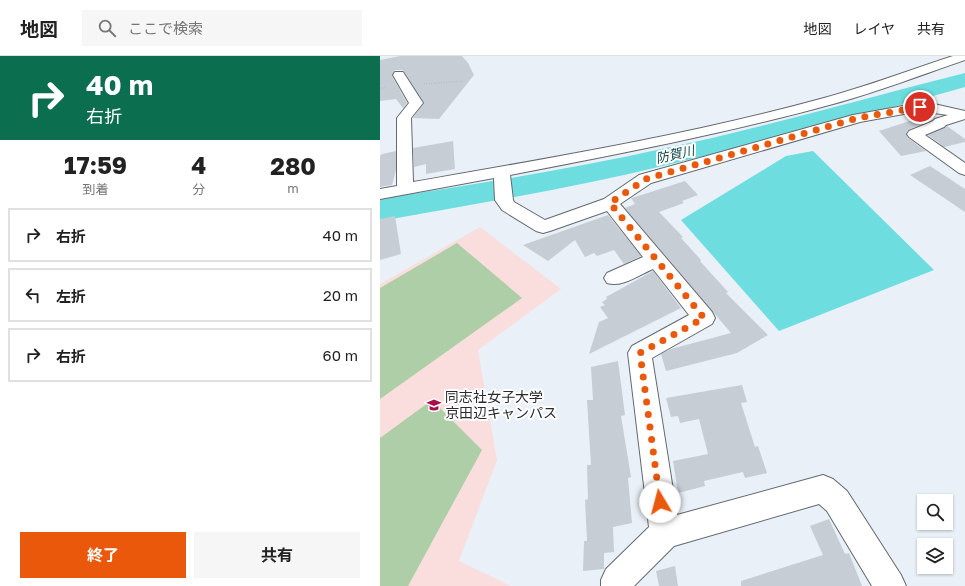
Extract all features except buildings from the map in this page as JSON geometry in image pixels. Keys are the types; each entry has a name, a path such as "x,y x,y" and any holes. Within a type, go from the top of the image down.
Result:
{"street":[{"path":"380,194 405,189 502,176 755,120 830,101 965,56"},
{"path":"399,75 416,103 404,118 405,189"},
{"path":"502,176 504,200 508,206 543,227 610,203 646,179 858,118 920,107 934,108 965,115"},
{"path":"965,115 940,122 939,124 914,134 965,170"},
{"path":"610,203 704,318 640,353 665,532"},
{"path":"614,278 656,259"},
{"path":"617,586 617,580 665,532 823,489 836,501 890,586"}],"shaded area":[{"name":"同志社女子大学 京田辺キャンパス","path":"480,227 561,289 478,350 497,460 459,561 511,586 380,586 380,284"}],"green space":[{"path":"457,243 522,298 380,399 380,288"},
{"path":"432,400 482,450 408,586 380,586 380,438"}],"water":[{"path":"813,151 934,270 779,331 681,220 786,156"}],"waterway":[{"name":"防賀川","path":"380,210 503,190 666,157 842,114 965,80"}],"place":[{"name":"同志社女子大学 京田辺キャンパス","path":"434,405"}],"route":[{"path":"660,502 640,353 704,318 610,203 646,179 858,118 920,107"}]}
